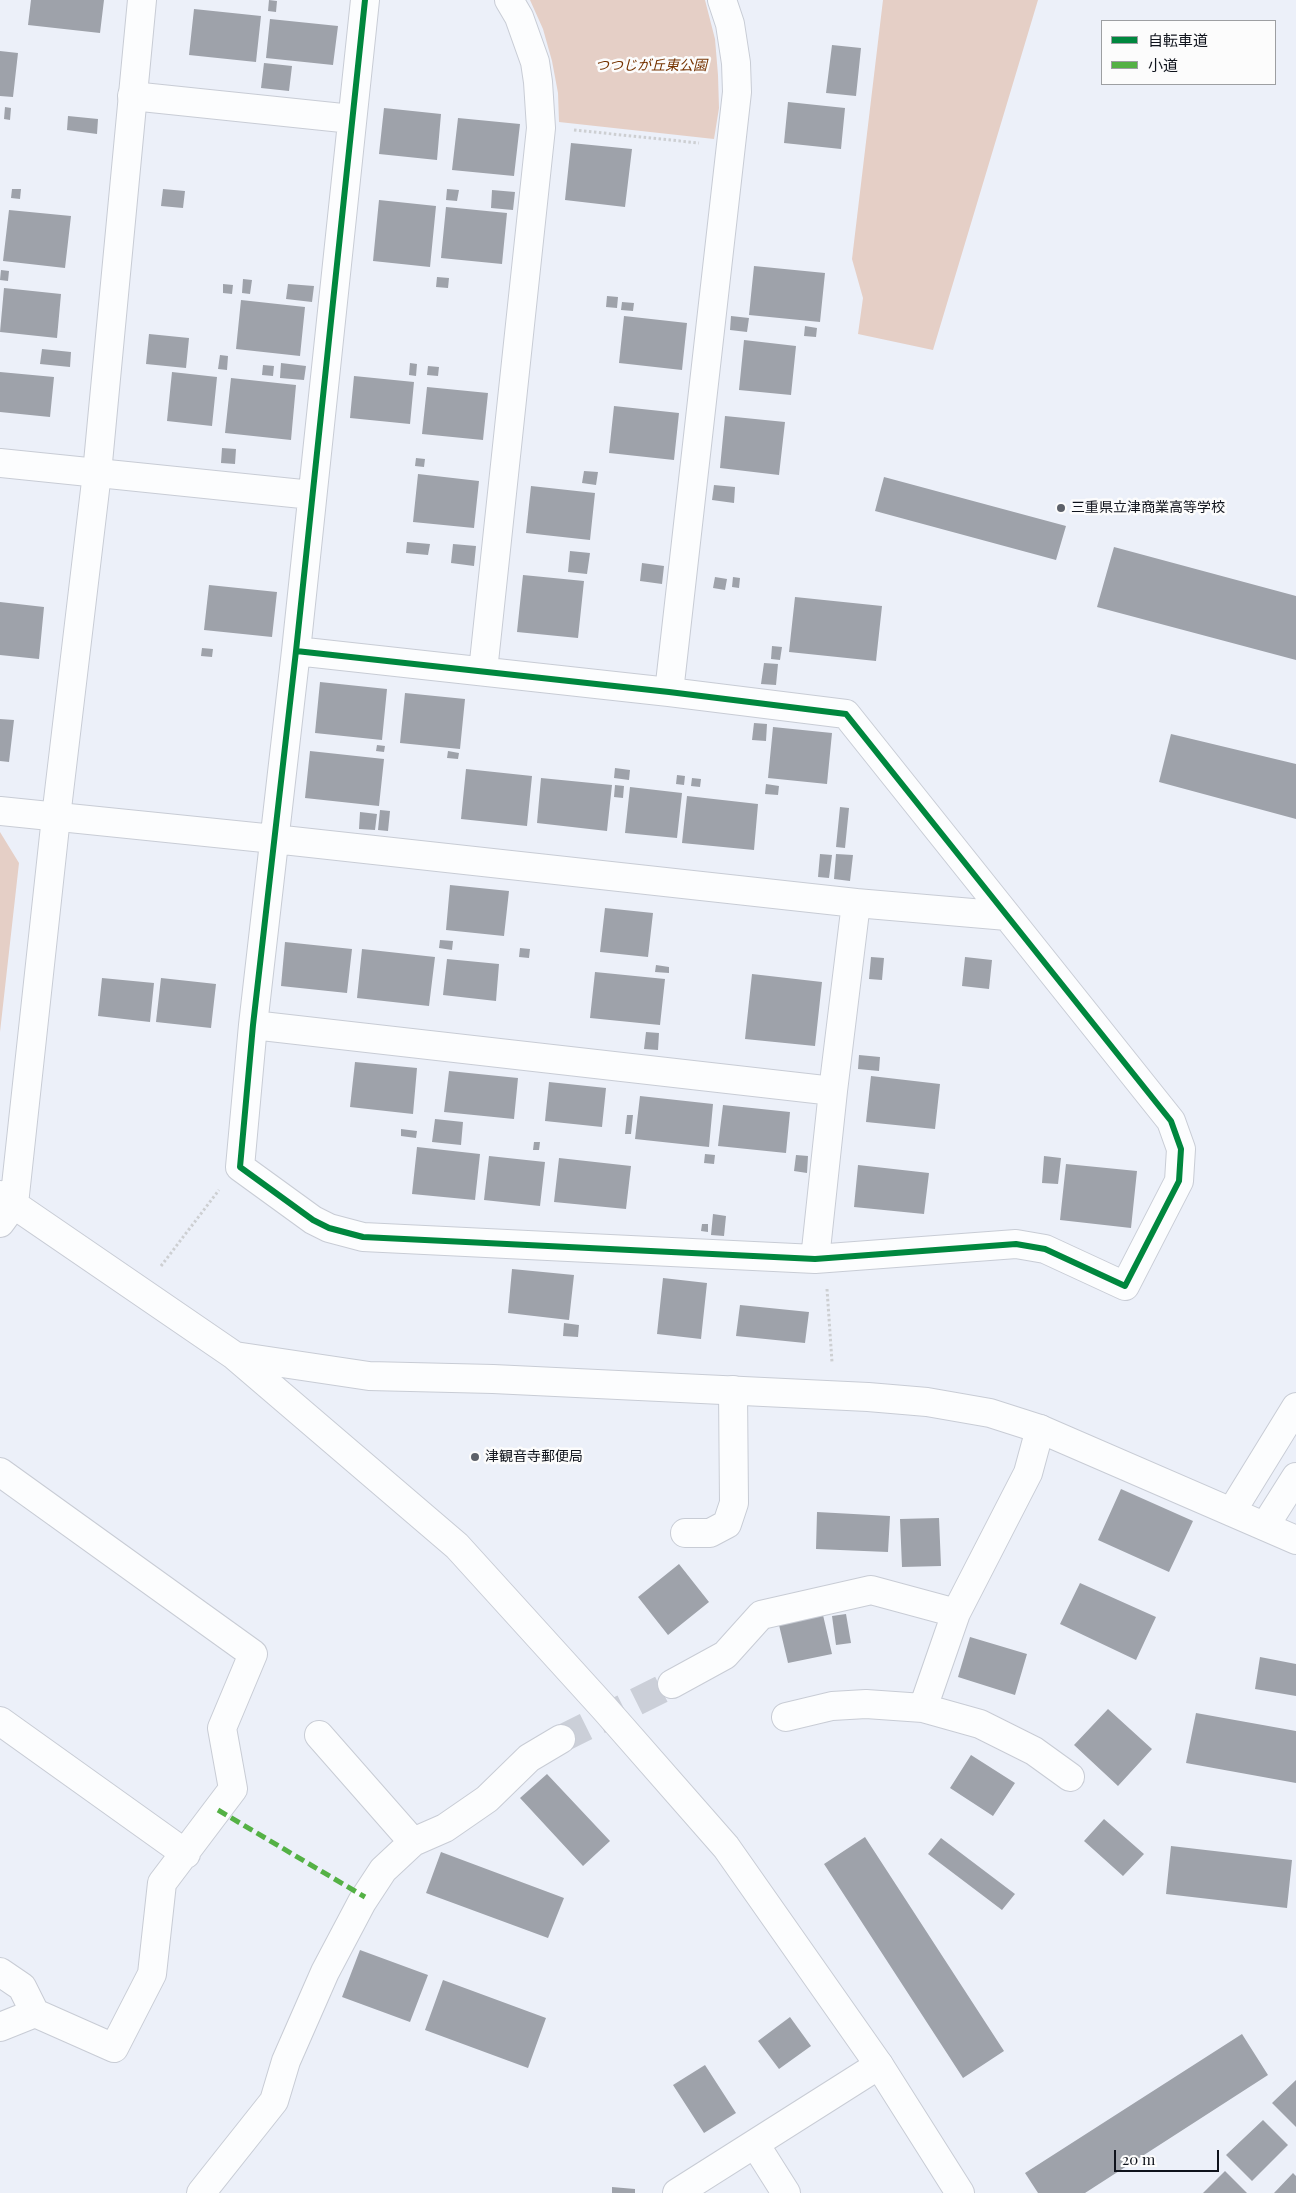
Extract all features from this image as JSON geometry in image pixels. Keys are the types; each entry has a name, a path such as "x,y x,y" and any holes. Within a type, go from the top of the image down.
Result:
{"street":[{"path":"142,0 97,473 56,817 5,1207 142,1292 236,1356 457,1546 605,1709 726,1847 879,2065 960,2193"},
{"path":"296,650 846,714 1171,1121 1181,1149 1179,1181 1125,1286 1045,1249 1016,1244 820,1259 363,1237 329,1228 313,1220 240,1168 253,1025 296,650 365,0"},
{"path":"483,671 540,128 535,62 519,17 509,0"},
{"path":"669,692 737,92 736,63 730,24 722,0"},
{"path":"132,96 352,119"},
{"path":"0,463 312,495"},
{"path":"0,811 274,838 856,903 1007,916"},
{"path":"820,1259 833,1091 856,903"},
{"path":"253,1025 833,1091"},
{"path":"236,1356 369,1376 493,1378 834,1395 927,1402 990,1413 1040,1429 1296,1540"},
{"path":"685,1533 710,1533 727,1524 734,1503 733,1390"},
{"path":"1232,1511 1296,1407"},
{"path":"922,1708 956,1613 1028,1473 1040,1429"},
{"path":"0,1472 253,1654 222,1728 233,1789 186,1854 162,1883 152,1974 114,2048 35,2013 22,1987 0,1972"},
{"path":"1265,1526 1296,1477"},
{"path":"672,1684 725,1655 761,1615 871,1590 956,1613"},
{"path":"786,1717 832,1706 866,1704 922,1708 980,1724 1034,1751 1070,1777"},
{"path":"0,1721 186,1854"},
{"path":"319,1735 412,1842"},
{"path":"200,2193 274,2102 286,2061 321,1980 362,1902 383,1870 412,1842 445,1828 487,1799 529,1758 561,1739"},
{"path":"0,2027 35,2013"},
{"path":"677,2193 879,2065"},
{"path":"755,2144 786,2193"}],"path":[{"path":"540,128 732,146"},
{"path":"142,1292 223,1184 240,1168"},
{"path":"820,1259 834,1395"}],"green space":[{"name":"つつじが丘東公園","path":"530,0 705,0 715,39 718,75 719,108 714,139 559,122 558,93 552,61 543,29"},
{"path":"883,0 1038,0 933,350 858,334 863,298 852,259"},
{"path":"0,832 19,863 0,1032"}],"building":[{"path":"31,0 104,0 100,33 28,25"},
{"path":"269,0 277,1 276,12 268,11"},
{"path":"194,9 261,16 256,62 189,55"},
{"path":"270,19 338,26 333,65 266,58"},
{"path":"832,45 861,48 856,96 826,93"},
{"path":"0,51 18,53 13,97 0,96"},
{"path":"264,63 292,66 289,91 261,88"},
{"path":"788,102 845,108 841,149 784,143"},
{"path":"5,107 11,108 10,120 4,119"},
{"path":"384,108 441,114 437,160 379,154"},
{"path":"68,116 98,119 97,134 67,130"},
{"path":"458,118 520,124 514,176 452,170"},
{"path":"571,143 632,149 625,207 565,200"},
{"path":"12,189 21,189 20,199 11,198"},
{"path":"163,189 185,191 183,208 161,206"},
{"path":"447,189 459,190 457,201 446,200"},
{"path":"492,190 515,192 513,210 491,208"},
{"path":"379,200 436,206 430,267 373,261"},
{"path":"446,207 507,213 502,264 441,258"},
{"path":"9,210 71,216 65,268 3,261"},
{"path":"754,266 825,273 820,322 749,315"},
{"path":"1,270 9,271 8,281 0,280"},
{"path":"437,277 449,278 448,288 436,287"},
{"path":"243,279 252,280 250,294 242,293"},
{"path":"223,284 233,285 232,294 223,293"},
{"path":"288,284 314,286 312,302 286,299"},
{"path":"4,288 61,294 57,338 0,332"},
{"path":"607,296 618,297 617,308 606,307"},
{"path":"241,300 305,307 300,356 236,349"},
{"path":"622,302 634,303 633,311 621,310"},
{"path":"624,316 687,323 682,370 619,363"},
{"path":"731,316 749,318 747,332 730,330"},
{"path":"805,326 817,328 816,337 804,336"},
{"path":"149,334 189,338 186,368 146,364"},
{"path":"744,340 796,346 791,395 739,390"},
{"path":"42,349 71,352 70,367 40,364"},
{"path":"220,355 228,356 227,370 218,369"},
{"path":"281,363 306,366 304,380 280,378"},
{"path":"410,363 417,364 416,376 409,375"},
{"path":"263,365 274,366 273,376 262,375"},
{"path":"428,366 439,367 438,376 427,375"},
{"path":"0,372 54,377 50,417 0,412"},
{"path":"172,372 217,377 212,426 167,421"},
{"path":"354,376 414,382 410,424 350,418"},
{"path":"231,378 296,385 291,440 225,433"},
{"path":"427,387 488,393 483,440 422,434"},
{"path":"614,406 679,413 674,460 609,453"},
{"path":"725,416 785,422 779,475 720,468"},
{"path":"222,448 236,449 235,464 221,463"},
{"path":"416,458 425,459 424,467 415,466"},
{"path":"584,471 598,472 596,485 582,483"},
{"path":"418,474 479,481 474,528 413,522"},
{"path":"884,477 1066,526 1056,560 875,511"},
{"path":"714,485 735,487 734,503 712,500"},
{"path":"531,486 595,493 590,540 526,533"},
{"path":"407,542 430,544 428,555 406,553"},
{"path":"453,544 476,546 474,566 451,563"},
{"path":"1114,547 1296,596 1296,660 1097,607"},
{"path":"570,551 590,553 587,574 568,572"},
{"path":"642,563 664,566 662,584 640,581"},
{"path":"523,575 584,581 578,638 517,632"},
{"path":"715,577 727,579 725,590 713,588"},
{"path":"733,577 740,578 739,588 732,587"},
{"path":"209,585 277,592 272,637 204,630"},
{"path":"795,597 882,606 876,661 789,652"},
{"path":"0,602 44,607 39,659 0,655"},
{"path":"772,646 782,647 780,660 771,659"},
{"path":"202,648 213,649 212,657 201,656"},
{"path":"764,663 778,664 776,685 761,684"},
{"path":"320,682 387,689 382,740 315,733"},
{"path":"405,693 465,699 460,749 400,743"},
{"path":"0,719 14,720 9,762 0,761"},
{"path":"754,723 767,724 766,741 752,740"},
{"path":"773,727 832,733 827,784 768,778"},
{"path":"1171,734 1296,764 1296,819 1159,782"},
{"path":"377,745 385,746 384,752 376,751"},
{"path":"310,751 384,759 379,806 305,798"},
{"path":"448,751 459,753 458,759 447,758"},
{"path":"615,768 630,770 629,780 614,778"},
{"path":"466,769 532,776 527,826 461,819"},
{"path":"677,775 685,776 684,785 676,784"},
{"path":"541,778 612,785 607,831 537,823"},
{"path":"692,778 701,779 700,787 691,786"},
{"path":"766,784 779,786 778,795 765,794"},
{"path":"615,785 624,786 623,798 614,797"},
{"path":"630,787 682,793 677,838 625,833"},
{"path":"687,796 758,804 754,850 682,843"},
{"path":"840,807 849,808 845,848 836,847"},
{"path":"380,810 390,811 388,831 378,830"},
{"path":"360,812 377,814 375,830 359,829"},
{"path":"820,854 832,855 829,878 818,877"},
{"path":"836,854 853,855 850,881 834,879"},
{"path":"450,885 509,891 504,936 446,930"},
{"path":"605,908 653,913 648,957 600,952"},
{"path":"440,940 453,941 452,950 439,948"},
{"path":"285,942 352,949 347,993 281,986"},
{"path":"520,948 530,949 529,958 519,957"},
{"path":"362,949 435,957 429,1006 357,998"},
{"path":"871,957 884,958 882,980 869,979"},
{"path":"965,957 992,960 989,989 962,986"},
{"path":"447,959 499,964 496,1001 443,995"},
{"path":"656,965 669,967 669,973 655,972"},
{"path":"595,972 665,979 660,1025 590,1018"},
{"path":"752,974 822,982 815,1046 745,1039"},
{"path":"102,978 154,983 150,1022 98,1016"},
{"path":"161,978 216,984 211,1028 156,1022"},
{"path":"646,1032 659,1033 658,1050 644,1049"},
{"path":"859,1055 880,1057 879,1071 858,1069"},
{"path":"355,1062 417,1068 413,1114 350,1107"},
{"path":"449,1071 518,1078 514,1119 444,1112"},
{"path":"871,1076 940,1084 935,1129 866,1122"},
{"path":"549,1082 606,1088 602,1127 545,1121"},
{"path":"640,1096 713,1104 709,1147 635,1139"},
{"path":"723,1105 790,1112 786,1153 718,1146"},
{"path":"627,1115 633,1115 631,1134 625,1134"},
{"path":"435,1119 463,1122 461,1145 432,1142"},
{"path":"401,1129 417,1131 416,1138 401,1136"},
{"path":"534,1142 540,1142 539,1150 533,1150"},
{"path":"417,1147 480,1154 475,1200 412,1194"},
{"path":"705,1154 715,1155 714,1164 704,1163"},
{"path":"796,1155 808,1156 807,1173 794,1171"},
{"path":"489,1156 545,1162 540,1206 484,1200"},
{"path":"1044,1156 1061,1158 1058,1184 1042,1183"},
{"path":"559,1158 631,1166 626,1209 554,1202"},
{"path":"1066,1164 1137,1171 1131,1228 1060,1220"},
{"path":"858,1165 929,1173 924,1214 854,1207"},
{"path":"713,1214 726,1216 724,1236 711,1235"},
{"path":"702,1224 708,1224 708,1232 701,1231"},
{"path":"512,1269 574,1275 569,1320 508,1313"},
{"path":"663,1278 707,1283 701,1339 657,1334"},
{"path":"740,1305 809,1312 805,1343 736,1336"},
{"path":"564,1323 579,1325 578,1337 563,1336"},
{"path":"1121,1489 1193,1521 1169,1572 1098,1540"},
{"path":"817,1512 890,1516 888,1552 816,1549"},
{"path":"939,1518 941,1566 902,1567 900,1519"},
{"path":"679,1564 709,1602 668,1635 638,1597"},
{"path":"1080,1583 1156,1617 1136,1660 1060,1624"},
{"path":"846,1614 851,1643 836,1645 832,1616"},
{"path":"823,1615 832,1654 788,1663 779,1625"},
{"path":"970,1637 1027,1654 1015,1695 958,1677"},
{"path":"1260,1657 1296,1664 1296,1696 1255,1689"},
{"path":"1108,1709 1152,1749 1118,1786 1074,1745"},
{"path":"1196,1713 1296,1731 1296,1783 1186,1763"},
{"path":"971,1755 1015,1783 993,1816 950,1788"},
{"path":"547,1774 610,1841 583,1866 520,1798"},
{"path":"1104,1819 1144,1854 1123,1876 1084,1841"},
{"path":"865,1837 1004,2051 963,2078 824,1864"},
{"path":"941,1838 1015,1894 1002,1910 928,1854"},
{"path":"1171,1846 1292,1860 1287,1908 1166,1894"},
{"path":"441,1852 564,1898 548,1938 426,1893"},
{"path":"360,1950 428,1975 410,2022 342,1997"},
{"path":"443,1980 546,2018 528,2068 425,2030"},
{"path":"790,2017 811,2046 779,2069 758,2041"},
{"path":"1242,2034 1268,2075 1085,2193 1038,2193 1025,2173"},
{"path":"705,2065 736,2113 704,2133 673,2085"},
{"path":"1296,2080 1296,2127 1272,2103"},
{"path":"1263,2120 1288,2145 1252,2181 1226,2155"},
{"path":"1225,2171 1247,2193 1203,2193"},
{"path":"1293,2173 1296,2176 1296,2193 1274,2193"},
{"path":"612,2187 635,2189 635,2193 612,2193"}],"tunnel":[{"path":"561,1739 672,1684"}],"marked path":[{"path":"218,1810 365,1897"}],"cycle path":[{"path":"296,651 669,692 846,714 1171,1121 1181,1149 1179,1181 1125,1286 1045,1249 1016,1244 815,1259 363,1237 329,1228 313,1220 240,1167 253,1025 296,651 365,0"}],"place":[{"name":"三重県立津商業高等学校","path":"1061,508"},
{"name":"津観音寺郵便局","path":"475,1457"}]}
